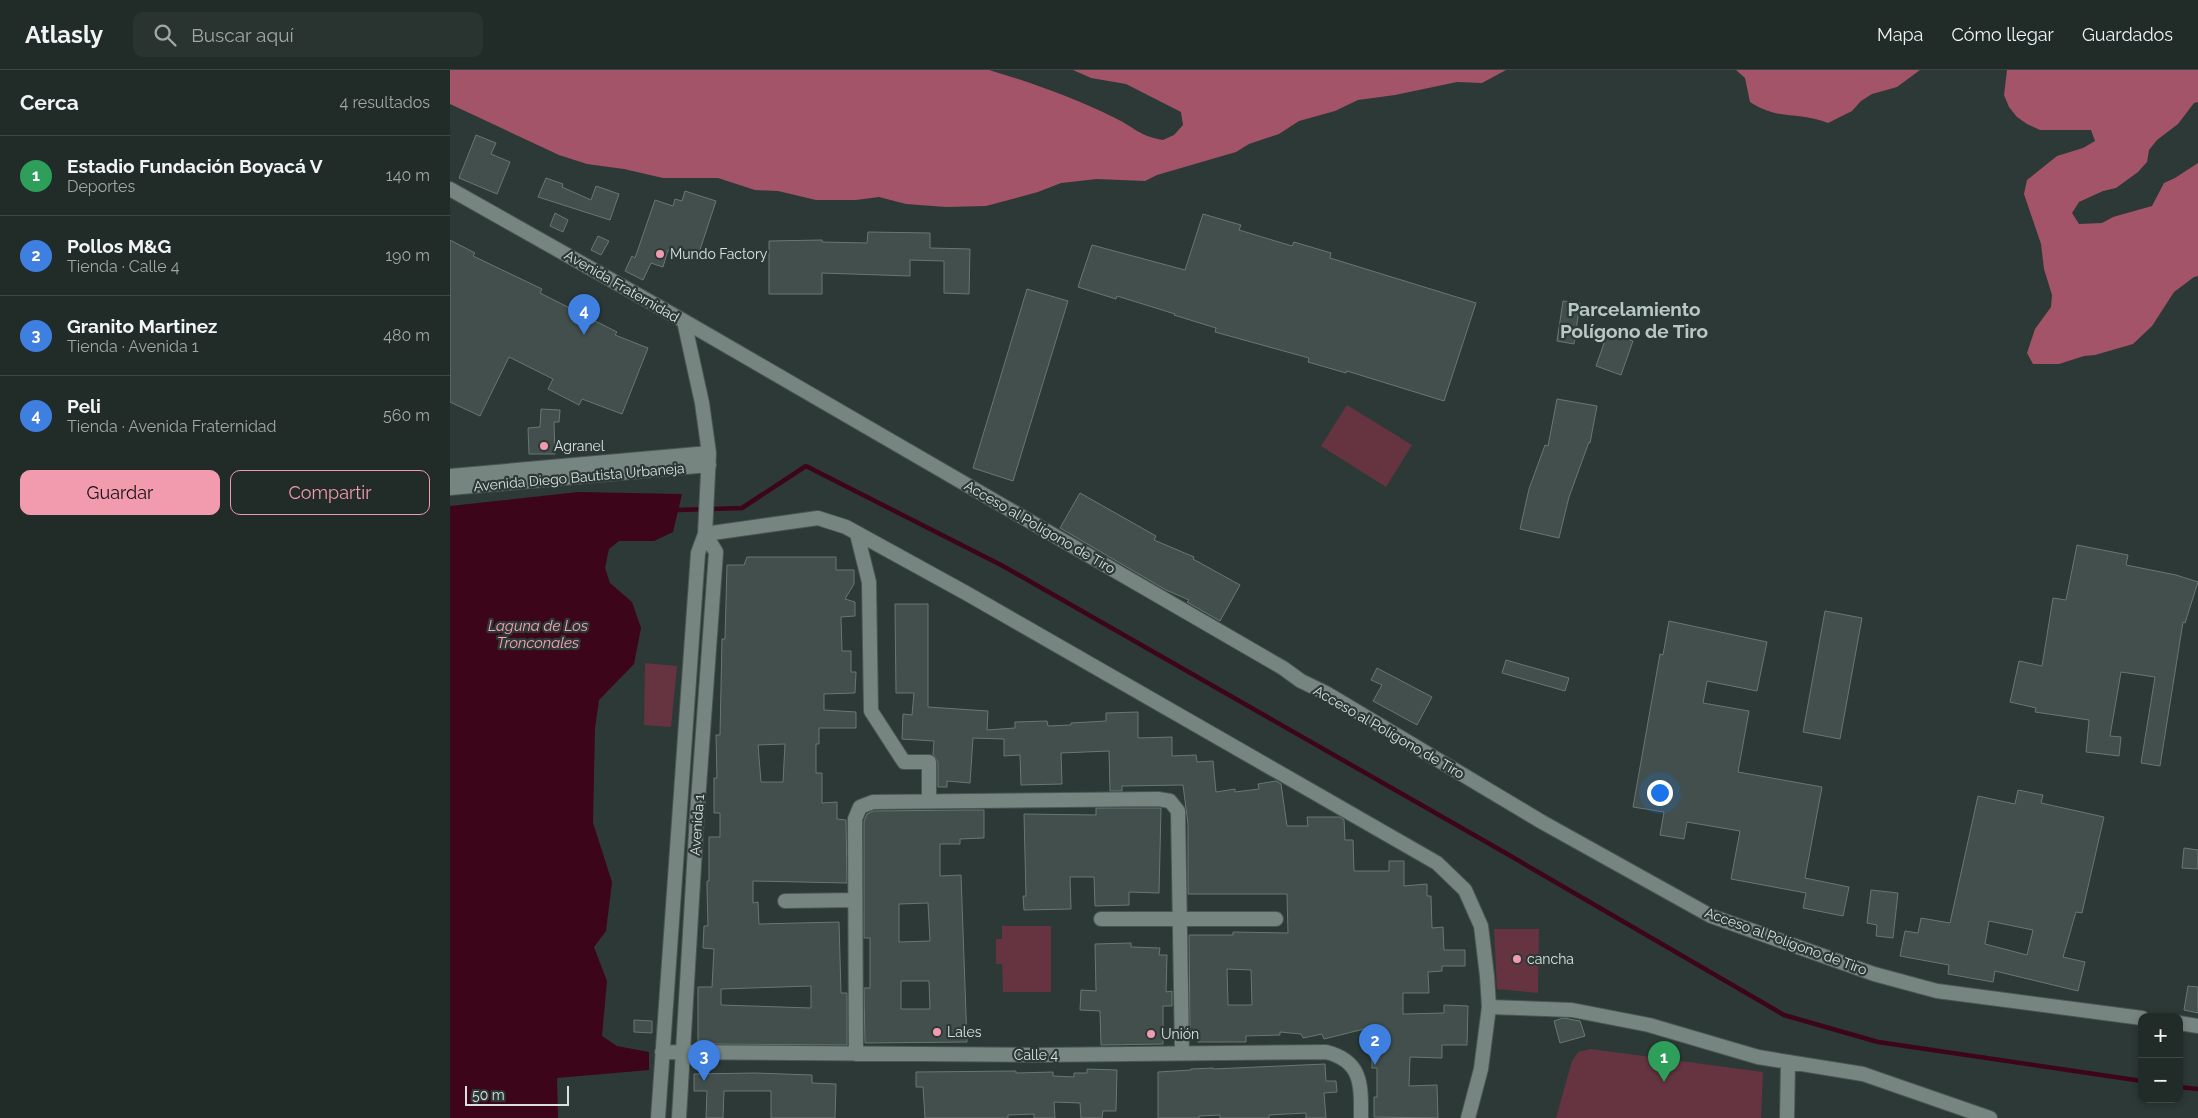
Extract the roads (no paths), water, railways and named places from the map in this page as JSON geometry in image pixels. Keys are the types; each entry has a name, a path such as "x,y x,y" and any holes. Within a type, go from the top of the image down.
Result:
{"street":[{"name":"Avenida Fraternidad","path":"450,189 684,321 702,402 708,468 705,531"},
{"name":"Acceso al Polígono de Tiro","path":"684,321 1283,668 1301,681 1326,693 1542,822 1711,916 1874,974 1937,991 2138,1017"},
{"name":"Avenida Diego Bautista Urbaneja","path":"450,476 708,468"},
{"name":"Avenida Diego Bautista Urbaneja","path":"450,488 708,468"},
{"path":"705,531 818,518 846,527 966,593 1437,863 1465,890 1481,926 1489,1008 1480,1069 1468,1118"},
{"name":"Avenida 1","path":"658,1118 698,553 705,531"},
{"name":"Avenida 1","path":"679,1118 697,815 716,552 705,531"},
{"path":"857,534 869,582 871,711 904,762 929,762 929,800"},
{"path":"856,1054 855,819 860,807 873,802 929,800 1158,799 1170,801 1178,812 1182,1053"},
{"path":"785,901 855,900"},
{"path":"1101,920 1276,919"},
{"path":"1489,1008 1572,1010 1648,1025 1758,1057 1863,1074 1990,1118"},
{"path":"2183,1024 2198,1026"},
{"name":"Calle 4","path":"662,1052 856,1054 1326,1052 1336,1054 1355,1070 1361,1083 1361,1118"},
{"path":"1787,1118 1788,1062"}],"water":[{"name":"Laguna de Los Tronconales","path":"578,492 682,494 673,532 654,541 619,541 609,549 605,568 610,583 632,602 641,628 634,664 599,700 595,728 593,823 612,882 606,931 594,947 607,981 602,1036 617,1046 649,1052 649,1070 557,1078 558,1118 450,1118 450,506"}],"waterway":[{"path":"678,510 742,508 806,466 1003,566 1502,851 1784,1015 1878,1042 2138,1080"},
{"path":"2183,1087 2198,1089"}],"place":[{"name":"Mundo Factory","path":"660,254"},
{"name":"Peli","path":"584,335"},
{"name":"Agranel","path":"544,446"},
{"name":"cancha","path":"1517,959"},
{"name":"Lales","path":"937,1032"},
{"name":"Unión","path":"1151,1034"},
{"name":"Pollos M&G","path":"1375,1065"},
{"name":"Granito Martinez","path":"704,1081"},
{"name":"Estadio Fundación Boyacá V","path":"1664,1082"}],"district":[{"name":"Parcelamiento Polígono de Tiro","path":"1634,320"}]}
